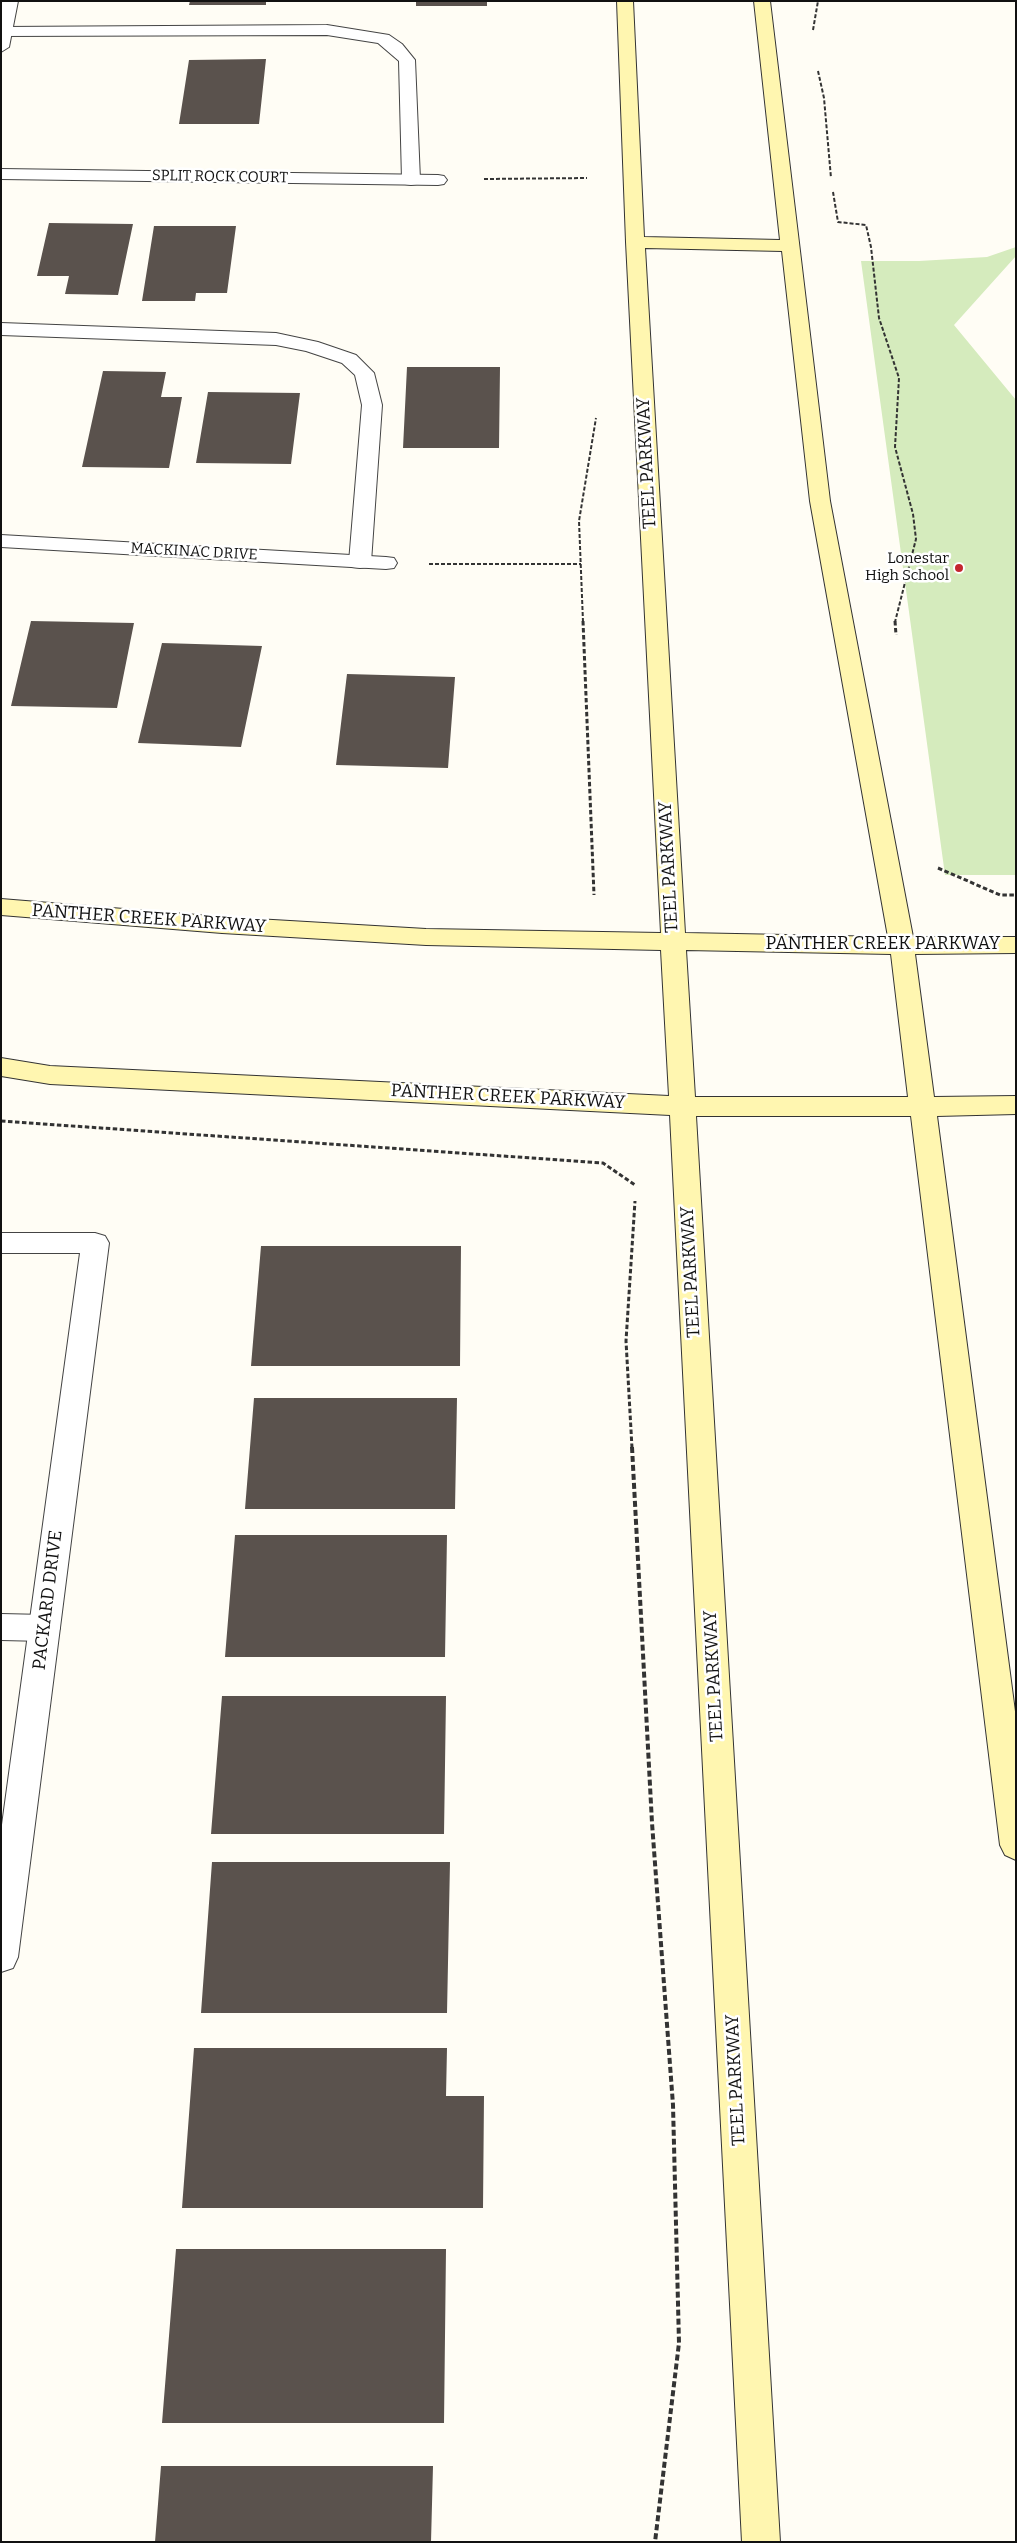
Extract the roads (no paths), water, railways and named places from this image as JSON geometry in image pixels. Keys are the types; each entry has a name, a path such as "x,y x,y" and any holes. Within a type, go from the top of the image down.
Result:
{"main road":[{"name":"TEEL PARKWAY","path":"625,1 635,242 761,2542"},
{"path":"762,1 792,246 820,500 902,946 1016,1845"},
{"path":"635,242 792,246"},
{"name":"PANTHER CREEK PARKWAY","path":"1,907 222,925 426,937 902,946 1016,944"},
{"name":"PANTHER CREEK PARKWAY","path":"1,1067 50,1075 682,1106 923,1107 1016,1105"}],"street":[{"path":"10,1 3,40 327,30 383,39 396,48 407,60 411,180"},
{"name":"SPLIT ROCK COURT","path":"1,174 438,180"},
{"path":"1,329 276,339 311,346 349,359 364,373 372,405 360,562"},
{"name":"MACKINAC DRIVE","path":"1,541 386,563"},
{"name":"PACKARD DRIVE","path":"1,1243 95,1243 1,1957"},
{"path":"1,1627 45,1628"}],"place":[{"name":"Lonestar High School","path":"959,568"}]}
